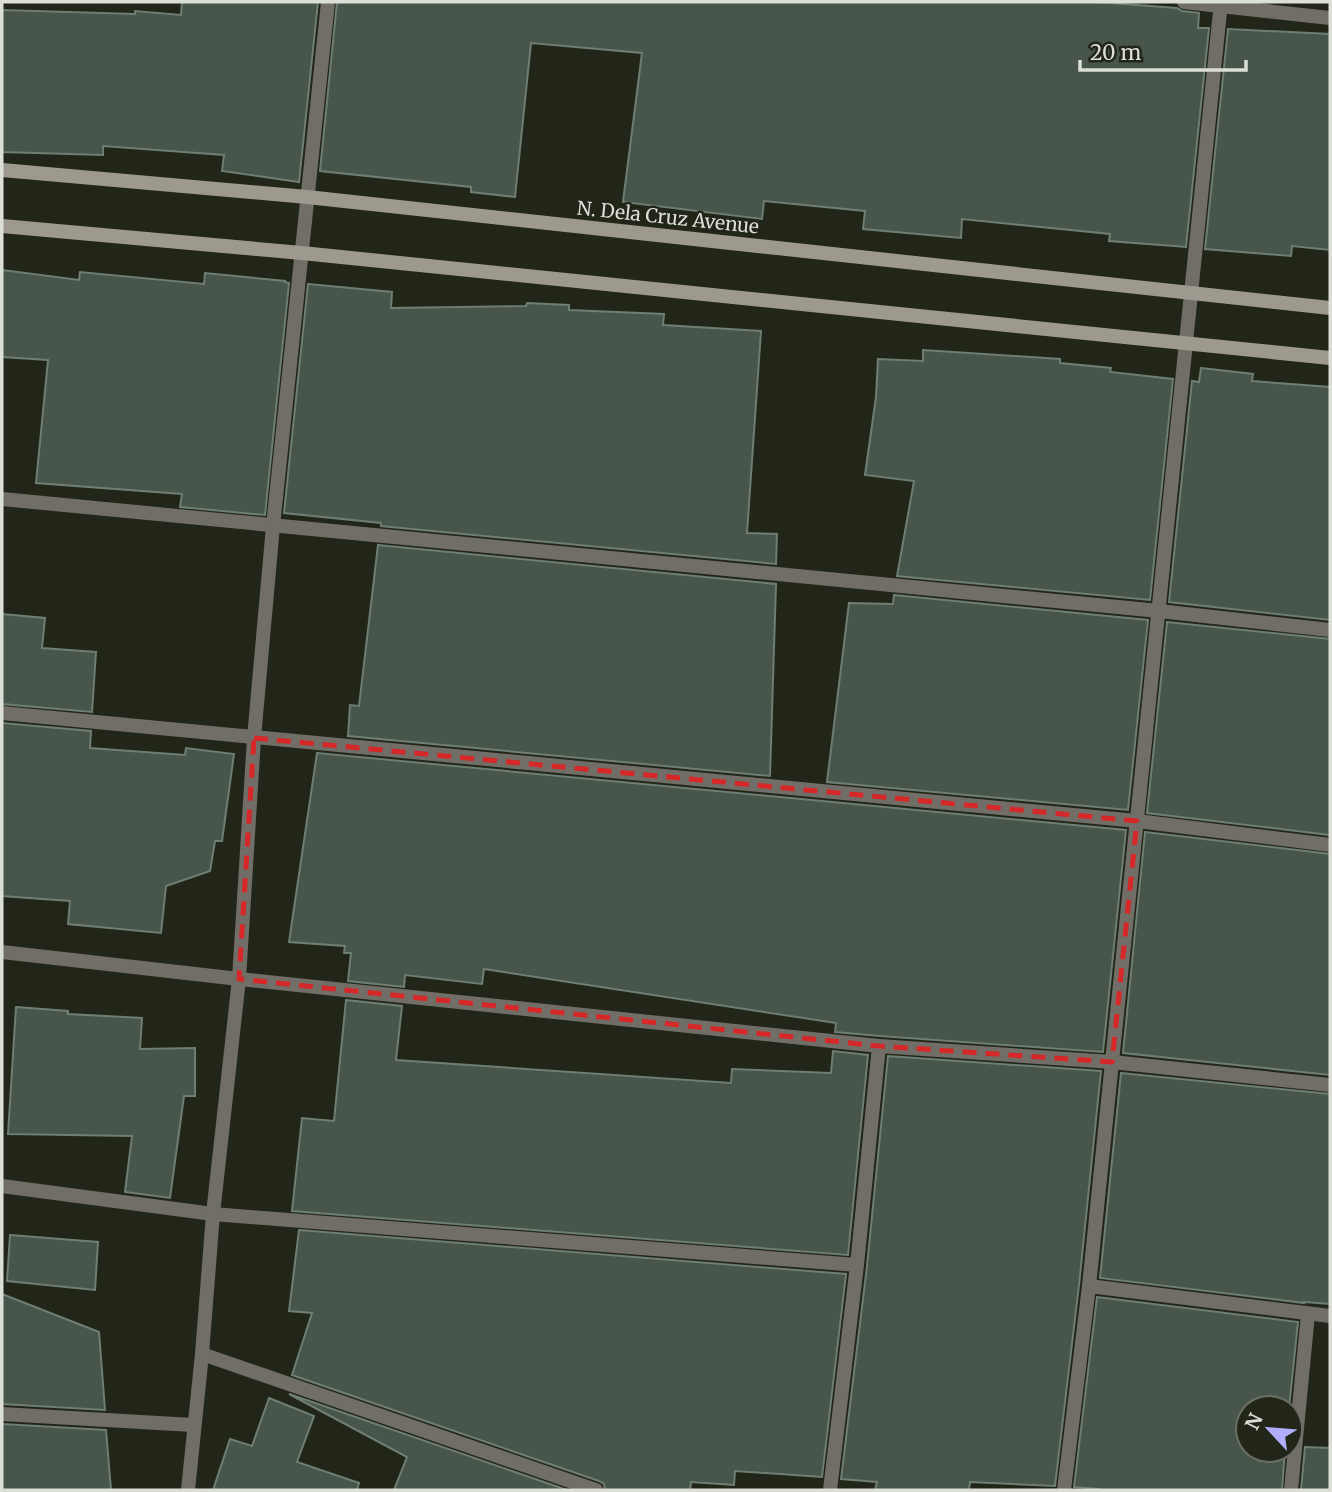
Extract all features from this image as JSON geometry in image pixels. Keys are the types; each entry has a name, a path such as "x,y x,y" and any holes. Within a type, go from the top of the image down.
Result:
{"street":[{"path":"188,1490 213,1214 239,979 254,738 272,526 328,2"},
{"path":"1184,2 1330,18"},
{"path":"1064,1490 1089,1286 1221,4"},
{"name":"N. Dela Cruz Avenue","path":"2,170 307,197 1330,308"},
{"path":"2,226 302,253 1330,358"},
{"path":"2,499 1159,611 1330,630"},
{"path":"2,713 1137,821 1330,845"},
{"path":"2,960 2,952 879,1046 1112,1062 1330,1085"},
{"path":"830,1490 857,1265 879,1046"},
{"path":"2,1186 213,1214 857,1265"},
{"path":"1089,1286 1330,1316"},
{"path":"1291,1490 1308,1314"},
{"path":"202,1353 596,1490"},
{"path":"2,1414 193,1425"}],"highlighted area":[{"path":"254,738 1137,821 1112,1062 879,1046 239,979"}],"building":[{"path":"182,2 318,2 299,182 222,171 224,155 103,146 103,155 2,152 2,10 135,14 135,11 181,15"},
{"path":"337,2 1097,2 1177,8 1199,13 1198,28 1209,28 1186,247 1109,241 1110,234 962,219 961,238 863,229 865,211 764,201 762,219 623,202 642,53 531,43 515,197 471,192 471,187 320,171"},
{"path":"1228,29 1330,34 1330,250 1292,246 1291,256 1205,249"},
{"path":"2,270 79,280 80,272 204,284 205,273 289,283 265,515 180,507 182,494 36,483 48,360 2,357"},
{"path":"308,284 392,292 391,308 526,306 527,303 569,305 569,310 664,314 663,325 761,331 747,533 777,534 776,564 381,526 381,523 284,513"},
{"path":"923,350 1060,359 1060,363 1111,368 1110,372 1173,379 1150,600 897,576 914,481 865,475 876,397 878,359 923,361"},
{"path":"1201,368 1253,374 1252,381 1330,387 1330,620 1169,602 1192,381 1199,382"},
{"path":"378,545 776,584 770,776 348,736 350,705 359,706"},
{"path":"894,595 1148,620 1128,810 827,782 849,603 893,604"},
{"path":"2,614 45,618 42,648 96,652 92,712 2,704"},
{"path":"1167,622 1330,639 1330,835 1147,813"},
{"path":"2,723 91,731 90,748 185,755 186,748 234,754 222,841 215,841 210,871 166,886 161,933 68,924 70,901 2,896"},
{"path":"317,753 1126,830 1103,1052 835,1032 836,1023 484,969 482,984 405,975 404,987 348,981 351,953 344,953 345,946 289,942"},
{"path":"1145,832 1330,854 1330,1075 1123,1053"},
{"path":"346,1000 402,1006 396,1060 731,1083 732,1069 831,1073 833,1051 868,1055 848,1255 292,1211 302,1118 334,1121"},
{"path":"16,1007 68,1011 68,1014 142,1018 140,1049 195,1048 195,1096 184,1096 170,1198 125,1192 132,1136 8,1134"},
{"path":"888,1056 1101,1071 1055,1486 970,1482 969,1490 875,1490 877,1482 841,1479 867,1266"},
{"path":"1121,1073 1330,1094 1330,1304 1100,1278"},
{"path":"299,1230 846,1274 822,1477 735,1471 734,1485 691,1482 690,1490 605,1490 604,1484 599,1481 292,1375 312,1313 289,1311"},
{"path":"10,1235 98,1242 95,1290 7,1281"},
{"path":"2,1294 99,1332 105,1410 2,1404"},
{"path":"1097,1297 1298,1322 1290,1394 1234,1394 1234,1464 1284,1464 1282,1490 1098,1490 1074,1487"},
{"path":"289,1394 567,1490 394,1490 407,1457"},
{"path":"269,1398 314,1416 297,1462 359,1483 357,1490 213,1490 230,1439 252,1446"},
{"path":"2,1424 106,1430 111,1490 2,1490"},
{"path":"1305,1447 1330,1448 1330,1490 1301,1490"}]}
